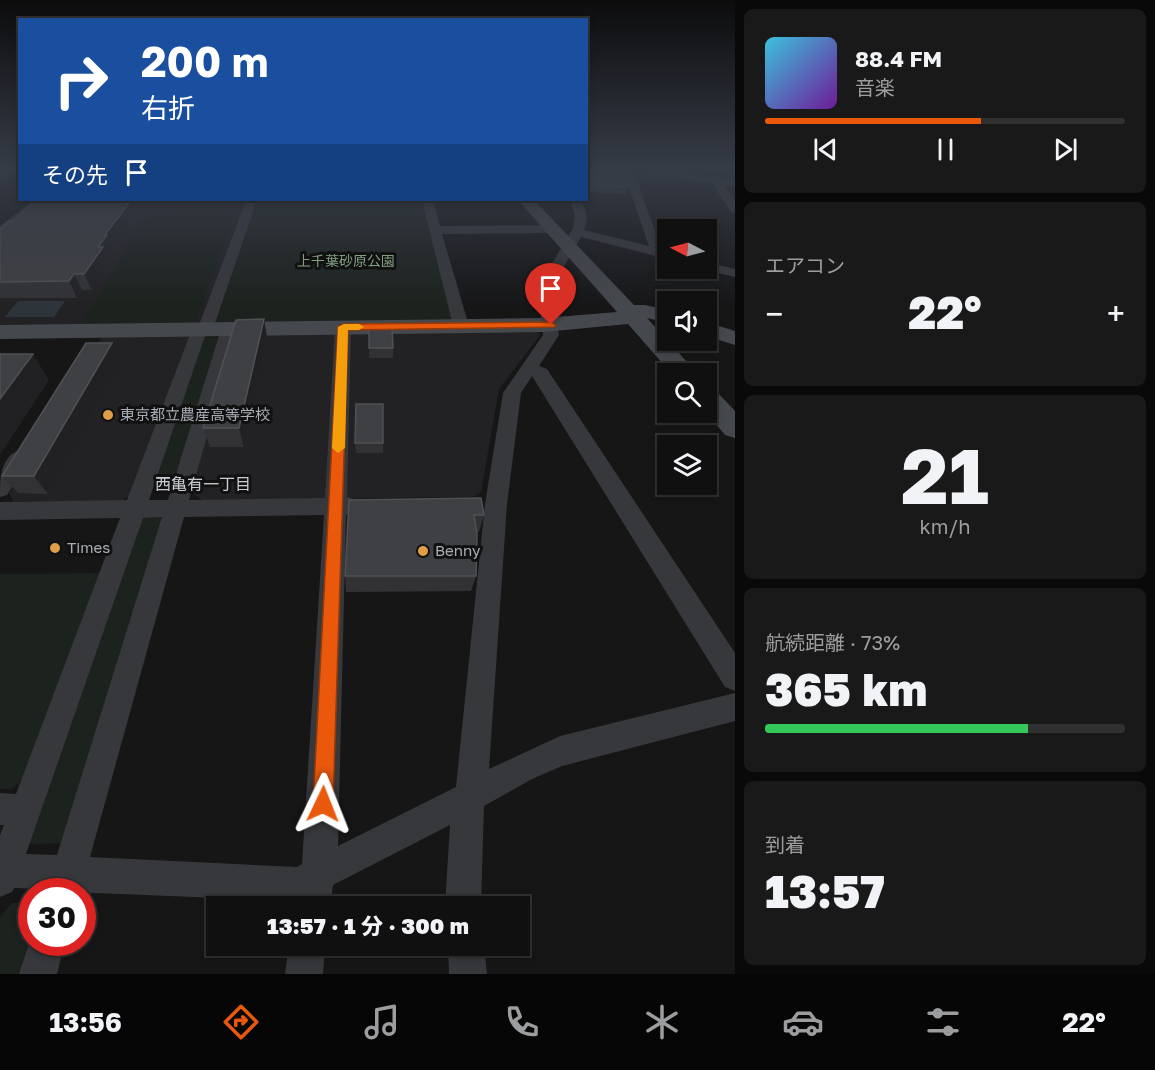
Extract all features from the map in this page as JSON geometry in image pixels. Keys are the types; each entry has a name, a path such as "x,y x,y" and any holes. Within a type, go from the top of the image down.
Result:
{"street":[{"path":"0,232 21,215"},
{"path":"34,878 2,875 13,809 135,508 211,329 246,215"},
{"path":"431,215 461,326"},
{"path":"540,215 553,229 573,239 657,253"},
{"path":"463,896 465,823 474,768 485,504 512,393 551,335 544,290 583,223 581,215"},
{"path":"644,215 657,249"},
{"path":"435,230 553,229"},
{"path":"573,239 632,314 676,363"},
{"path":"717,269 735,273"},
{"path":"0,332 551,325 645,311 657,314"},
{"path":"314,891 321,850 344,327"},
{"path":"66,878 176,508 211,329"},
{"path":"87,350 99,330"},
{"path":"717,332 735,338"},
{"path":"530,368 541,373 735,676"},
{"path":"717,408 735,428"},
{"path":"0,489 31,440"},
{"path":"0,511 370,506"},
{"path":"314,891 521,768 560,751 735,707"},
{"path":"96,881 299,884 314,891"},
{"path":"38,974 43,956"},
{"path":"304,974 306,956"},
{"path":"467,956 468,974"}],"shaded area":[{"name":"東京都立農産高等学校","path":"27,215 239,215 201,321 193,325 187,335 190,338 131,495 119,502 13,501 9,493 108,326 0,327 0,239"},
{"path":"18,301 65,301 54,317 5,317"},
{"path":"532,330 540,334 538,338 499,389 481,492 473,497 202,500 191,492 233,339 245,333"}],"green space":[{"path":"147,215 175,215 170,225 231,225 196,320 191,322 81,323"},
{"path":"178,215 234,215 231,224 173,224"},
{"name":"上千葉砂原公園","path":"252,215 427,215 455,317 449,322 220,324 215,321"},
{"path":"204,337 221,338 179,479 152,479"},
{"path":"161,517 166,522 62,843 33,844 24,838 141,518"},
{"path":"102,573 26,775 12,789 0,789 0,574"},
{"path":"12,903 18,903 18,956 28,956 24,974 0,974 0,917"}],"building":[{"path":"20,215 120,215 105,235 107,235 98,247 103,247 84,274 74,274 69,281 0,282 0,230 8,222"},
{"path":"264,319 239,428 203,428 236,320"},
{"path":"369,328 392,328 393,348 369,348"},
{"path":"86,343 112,343 34,476 2,476"},
{"path":"0,354 33,354 0,399"},
{"path":"356,404 383,404 383,443 355,443"},
{"path":"481,498 484,515 474,515 477,534 476,576 345,576 349,500"}],"slow traffic":[{"path":"338,448 344,327 359,327"}],"place":[{"name":"東京都立農産高等学校","path":"108,415"},
{"name":"Times","path":"55,548"},
{"name":"Benny","path":"423,551"}],"district":[{"name":"西亀有一丁目","path":"203,484"}],"route":[{"path":"323,804 344,327 551,325"}]}
